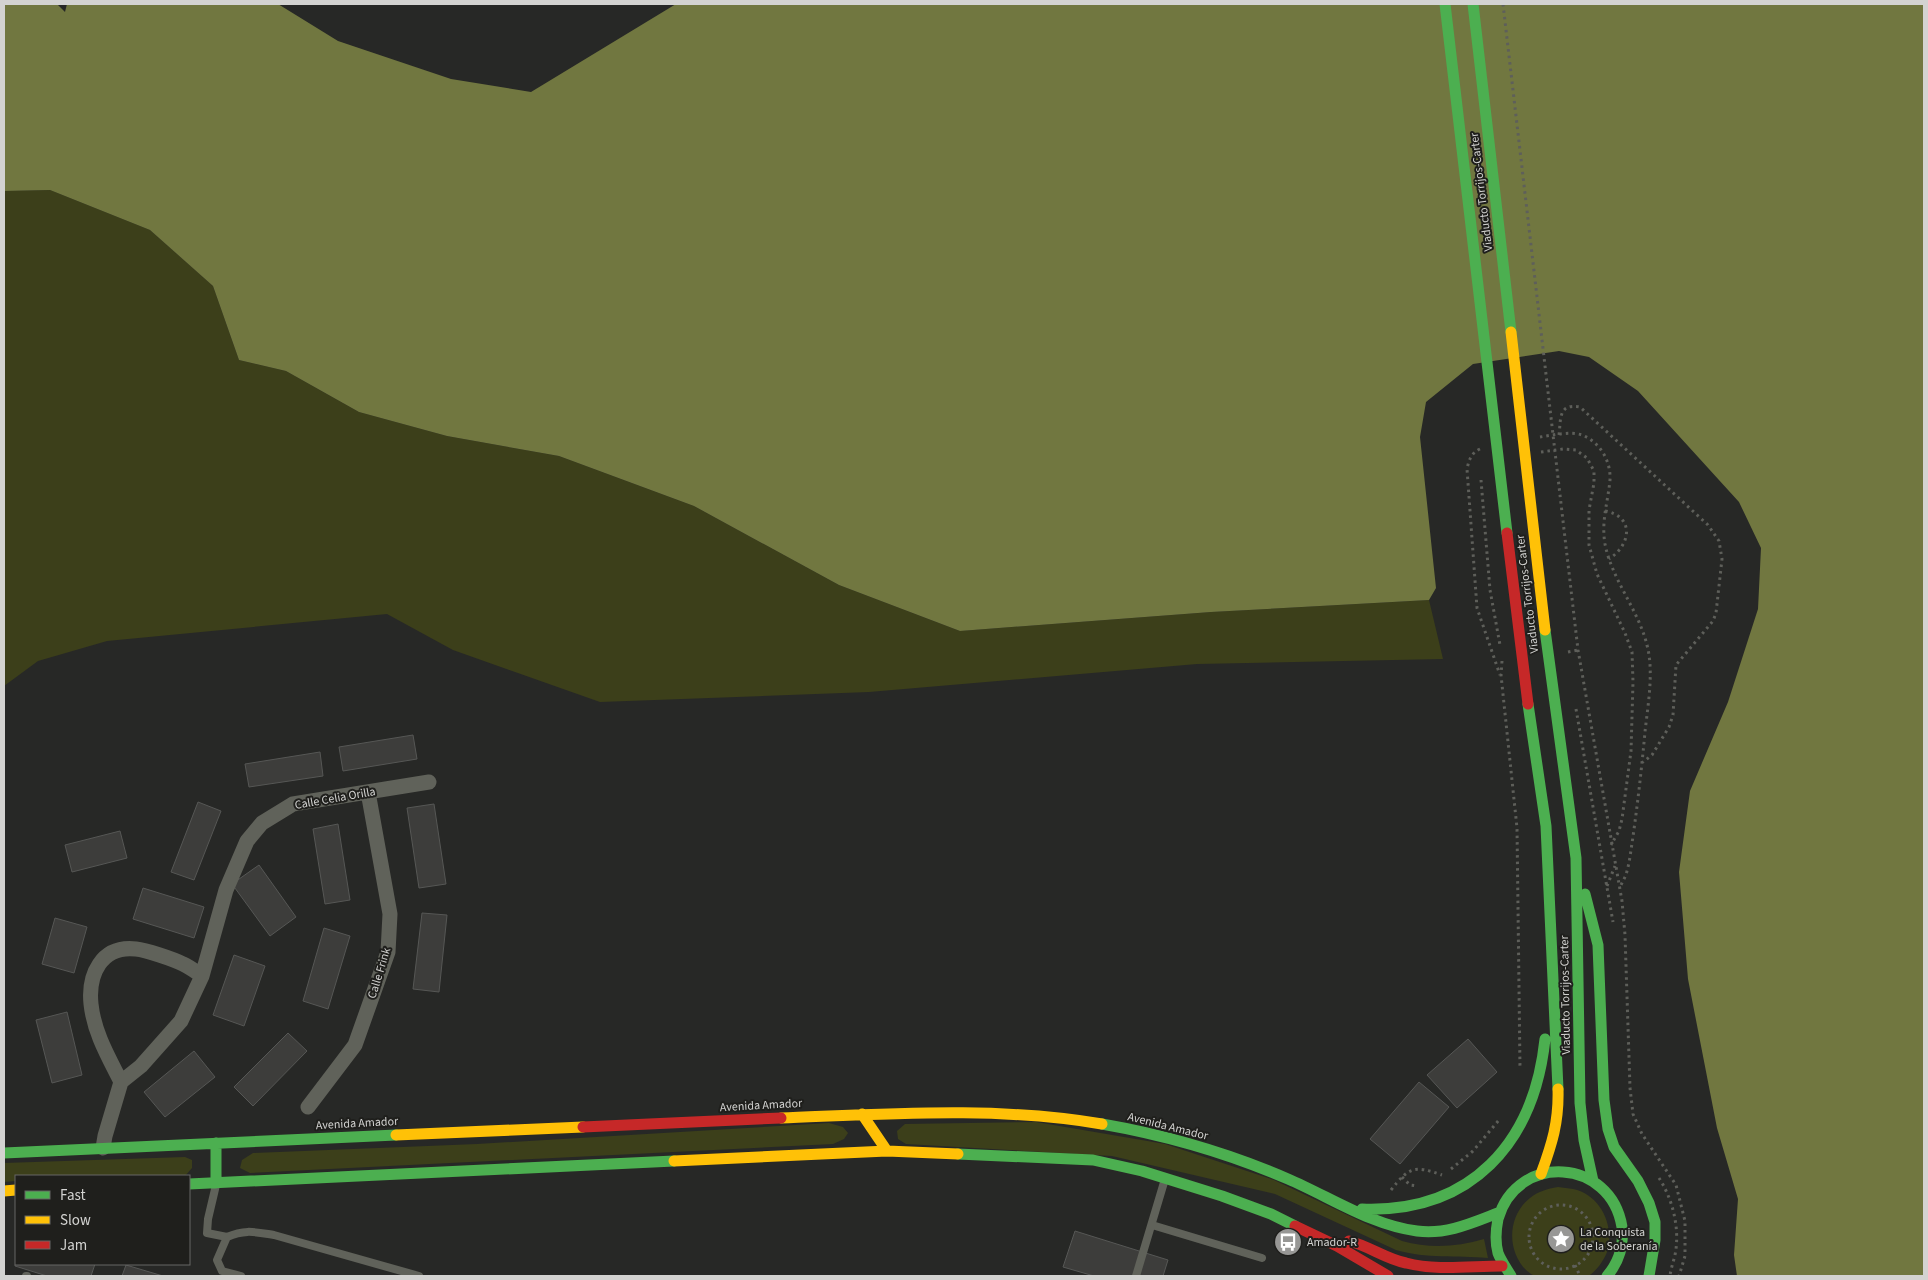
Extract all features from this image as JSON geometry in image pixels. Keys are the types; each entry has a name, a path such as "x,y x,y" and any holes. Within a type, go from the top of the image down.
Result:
{"main road":[{"name":"Viaducto Torrijos-Carter","path":"1446,4 1523,667 1546,826 1559,1112 1551,1148 1541,1174"},
{"name":"Viaducto Torrijos-Carter","path":"1473,4 1549,665 1576,858 1580,1103 1584,1140 1594,1181"},
{"path":"1576,858 1598,945 1604,1100 1608,1129 1614,1148 1638,1181 1652,1212 1655,1240 1649,1276"},
{"path":"1347,1208 1375,1210 1419,1204 1457,1188 1486,1170 1511,1142 1528,1110 1543,1062 1551,942"},
{"path":"862,1114 887,1151"},
{"name":"Avenida Amador","path":"4,1152 862,1114 1043,1115 1099,1123 1179,1142 1232,1158 1284,1176 1347,1208 1415,1231 1434,1232 1451,1230 1498,1213"},
{"path":"216,1143 216,1183"},
{"path":"190,1184 887,1151 1093,1160 1165,1177 1271,1214 1322,1239 1388,1276"},
{"path":"1511,1276 1502,1266 1496,1249 1494,1231 1498,1213 1505,1200 1515,1188 1527,1179 1559,1171 1577,1174 1594,1181 1614,1203 1622,1224 1622,1246 1618,1260 1609,1275"},
{"path":"1322,1239 1353,1242 1395,1261 1413,1266 1502,1266"}],"street":[{"name":"Calle Celia Orilla","path":"121,1082 141,1066 181,1021 202,976 226,890 247,841 262,822 293,804 429,782"},
{"name":"Calle Frink","path":"308,1107 355,1045 388,952 390,914 368,792"},
{"path":"103,1148 121,1082 98,1037 91,1004 92,976 102,960 117,950 136,949 184,964 202,976"}],"lane":[{"path":"1136,1276 1165,1177"},
{"path":"216,1183 207,1232 227,1237 238,1232 250,1231 274,1235 419,1276"},
{"path":"1152,1225 1262,1258"},
{"path":"227,1237 217,1260 222,1271 241,1276"}],"path":[{"path":"1503,4 1578,650 1611,845 1620,886 1625,935 1630,1088 1634,1114 1642,1134 1676,1185 1685,1221 1684,1256 1679,1276"},
{"path":"1559,434 1561,413 1567,407 1580,407 1708,525 1719,541 1722,559 1716,614 1713,621 1676,665 1674,715 1652,755 1642,762"},
{"path":"1532,439 1559,434 1580,435 1594,442 1602,451 1609,466 1610,480 1604,511 1604,526 1609,558 1640,625 1647,646 1649,700 1629,863 1626,875 1620,886"},
{"path":"1487,446 1476,451 1469,458 1467,469 1469,513 1477,608 1501,676"},
{"path":"1535,453 1563,449 1576,450 1587,458 1594,471 1594,483 1589,510 1589,546 1597,574 1632,652 1634,682 1631,751 1622,819 1619,831 1611,845"},
{"path":"1481,475 1490,590 1501,648"},
{"path":"1604,511 1611,512 1617,516 1624,524 1627,534 1622,548 1609,558"},
{"path":"1568,652 1578,650"},
{"path":"1503,658 1501,676 1517,828 1520,1072"},
{"path":"1606,888 1616,866"},
{"path":"1435,1180 1473,1151 1503,1116"},
{"path":"1375,1210 1402,1177 1411,1170 1418,1168 1444,1175"},
{"path":"1402,1177 1410,1185 1427,1185"},
{"path":"1561,1205 1579,1210 1586,1216 1593,1232 1590,1251 1585,1258 1574,1266 1557,1268 1546,1265 1538,1259 1532,1250 1529,1240 1530,1229 1534,1219 1542,1211 1552,1206 1561,1205"},
{"path":"1574,1266 1580,1276"}],"shaded area":[{"path":"4,4 57,4 65,12 67,4 278,4 338,41 451,79 531,92 676,4 1924,4 1924,1276 1737,1276 1734,1255 1738,1199 1717,1128 1688,979 1679,872 1690,791 1728,702 1758,609 1761,548 1739,502 1638,391 1589,357 1559,351 1473,364 1426,402 1420,437 1436,588 1429,600 1211,612 960,631 839,585 694,506 559,456 447,436 359,412 286,371 239,360 213,286 150,230 50,190 4,191"},
{"path":"50,190 150,230 213,286 239,360 286,371 359,412 447,436 559,456 694,506 839,585 960,631 1211,612 1429,600 1443,659 1197,664 869,692 600,702 453,650 387,614 107,641 38,661 4,686 4,191"},
{"path":"1036,1122 1165,1144 1274,1180 1412,1244 1443,1246 1464,1244 1484,1239 1488,1258 1430,1256 1396,1250 1275,1194 1112,1156 906,1144 898,1139 897,1131 905,1124"},
{"path":"829,1123 843,1127 848,1133 844,1139 833,1144 250,1173 240,1168 242,1160 253,1153 477,1144"},
{"path":"185,1157 192,1160 192,1168 186,1175 15,1175 15,1181 4,1182 4,1163"},
{"path":"1558,1187 1583,1192 1604,1213 1609,1232 1607,1252 1599,1266 1588,1276 1535,1276 1526,1270 1515,1253 1512,1233 1517,1214 1530,1198"}],"building":[{"path":"413,735 417,759 343,771 339,747"},
{"path":"320,752 323,776 249,787 245,764"},
{"path":"198,802 221,811 194,880 171,872"},
{"path":"434,804 446,884 419,888 407,808"},
{"path":"338,824 350,900 325,904 313,829"},
{"path":"120,831 127,858 72,872 65,845"},
{"path":"259,865 296,917 270,936 232,884"},
{"path":"143,888 204,907 194,938 133,919"},
{"path":"422,913 447,915 439,992 413,989"},
{"path":"55,918 87,927 74,973 42,964"},
{"path":"324,928 350,936 328,1009 303,1001"},
{"path":"234,955 265,966 244,1026 213,1015"},
{"path":"67,1012 82,1075 52,1083 36,1020"},
{"path":"288,1033 307,1051 253,1106 234,1087"},
{"path":"1468,1039 1497,1072 1457,1108 1427,1075"},
{"path":"194,1051 215,1077 165,1117 144,1092"},
{"path":"1419,1082 1449,1107 1400,1164 1370,1139"},
{"path":"1075,1231 1168,1260 1163,1276 1094,1276 1063,1267"},
{"path":"95,1265 91,1276 47,1276 15,1266"},
{"path":"126,1265 163,1276 122,1276"}],"traffic: fast":[{"path":"1445,4 1507,533"},
{"path":"1473,4 1511,332"},
{"path":"1545,630 1576,858 1580,1103 1584,1140 1593,1181"},
{"path":"1528,704 1546,826 1558,1089"},
{"path":"1585,894 1598,945 1604,1100 1608,1129 1614,1147 1638,1181 1649,1203 1655,1222 1655,1240 1649,1276"},
{"path":"1362,1209 1401,1207 1435,1199 1465,1184 1490,1164 1511,1140 1527,1110 1538,1076 1545,1039"},
{"path":"1102,1124 1173,1139 1242,1161 1304,1186 1367,1217 1400,1228 1428,1232 1449,1230 1498,1213"},
{"path":"4,1153 396,1135"},
{"path":"216,1143 216,1183"},
{"path":"958,1154 1093,1160 1142,1171 1222,1196 1271,1214 1295,1226"},
{"path":"190,1184 674,1161"},
{"path":"1511,1276 1498,1253 1496,1240 1498,1219 1508,1197 1524,1182 1543,1174 1563,1172 1583,1176 1601,1187 1614,1204 1622,1227 1622,1240 1618,1259 1607,1276"}],"traffic: slow":[{"path":"1511,332 1545,630"},
{"path":"1541,1174 1554,1133 1558,1089"},
{"path":"781,1118 902,1113 983,1113 1063,1118 1102,1124"},
{"path":"862,1114 887,1151"},
{"path":"396,1135 583,1127"},
{"path":"674,1161 887,1151 958,1154"},
{"path":"4,1191 15,1190"}],"traffic: jam":[{"path":"1507,533 1528,704"},
{"path":"583,1127 781,1118"},
{"path":"1295,1226 1337,1246 1388,1276"},
{"path":"1349,1241 1391,1259 1430,1267 1502,1266"}],"place":[{"name":"La Conquista de la Soberanía","path":"1561,1239"},
{"name":"Amador-R","path":"1288,1242"}]}
